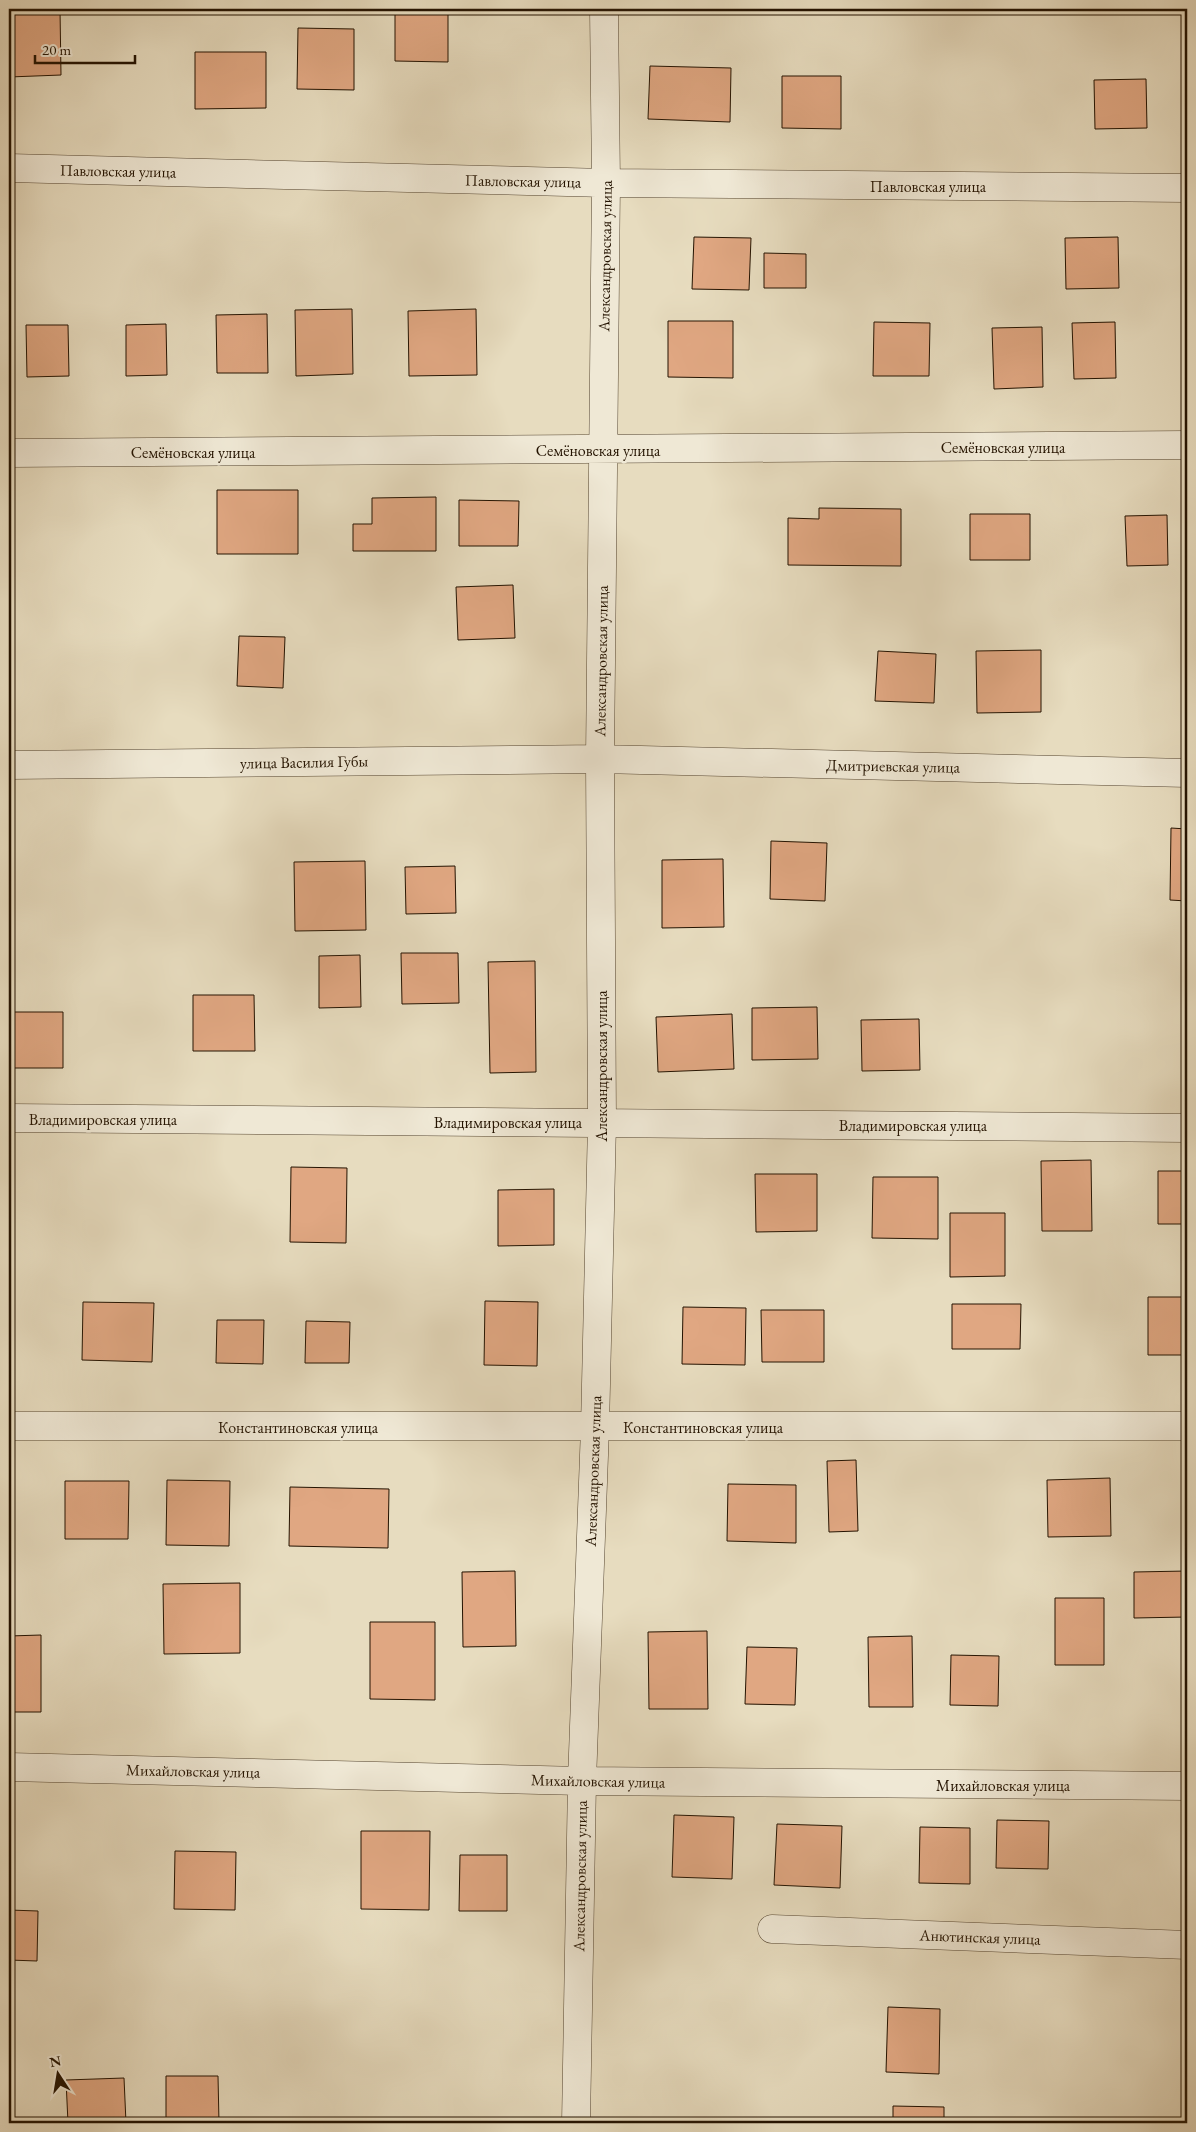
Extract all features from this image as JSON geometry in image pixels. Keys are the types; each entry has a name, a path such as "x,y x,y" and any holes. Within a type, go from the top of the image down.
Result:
{"street":[{"name":"Александровская улица","path":"576,2123 582,1781 596,1428 602,1123 600,759 606,183 604,9"},
{"name":"Павловская улица","path":"9,168 606,183 1187,188"},
{"name":"Семёновская улица","path":"9,453 1187,445"},
{"name":"улица Василия Губы","path":"9,765 600,759"},
{"name":"Дмитриевская улица","path":"600,759 1187,772"},
{"name":"Владимировская улица","path":"9,1118 1187,1128"},
{"name":"Константиновская улица","path":"9,1426 596,1428 1187,1426"},
{"name":"Михайловская улица","path":"9,1767 582,1781 1187,1786"},
{"name":"Анютинская улица","path":"772,1929 1187,1945"}],"building":[{"path":"395,9 448,9 448,62 395,61"},
{"path":"60,10 61,75 9,77 9,11"},
{"path":"298,28 354,29 354,90 297,89"},
{"path":"195,52 266,52 266,108 195,109"},
{"path":"650,66 731,68 730,122 648,119"},
{"path":"782,76 841,76 841,129 782,128"},
{"path":"1146,79 1147,128 1095,129 1094,80"},
{"path":"694,237 751,238 749,290 692,289"},
{"path":"1118,237 1119,288 1066,289 1065,238"},
{"path":"764,253 806,254 806,288 764,288"},
{"path":"352,309 353,374 296,376 295,310"},
{"path":"476,309 477,375 409,376 408,311"},
{"path":"267,314 268,373 217,373 216,315"},
{"path":"668,321 733,321 733,378 668,377"},
{"path":"874,322 930,323 929,376 873,376"},
{"path":"1115,322 1116,378 1074,379 1072,323"},
{"path":"166,324 167,375 126,376 126,325"},
{"path":"26,325 68,325 69,376 27,377"},
{"path":"1042,327 1043,387 994,389 992,328"},
{"path":"217,490 298,490 298,554 217,554"},
{"path":"436,497 436,551 353,551 353,524 372,524 372,498"},
{"path":"459,500 519,501 518,546 459,546"},
{"path":"819,508 901,509 901,566 788,565 788,518 819,519"},
{"path":"970,514 1030,514 1030,560 970,560"},
{"path":"1167,515 1168,565 1127,566 1125,516"},
{"path":"513,585 515,638 458,640 456,587"},
{"path":"239,636 285,637 283,688 237,686"},
{"path":"1041,650 1041,712 977,713 976,651"},
{"path":"878,651 936,654 934,703 875,701"},
{"path":"1171,828 1187,829 1187,901 1170,900"},
{"path":"771,841 827,843 825,901 770,899"},
{"path":"723,859 724,927 662,928 662,860"},
{"path":"365,861 366,930 295,931 294,862"},
{"path":"455,866 456,913 406,914 405,867"},
{"path":"401,953 458,953 459,1003 402,1004"},
{"path":"360,955 361,1007 319,1008 319,956"},
{"path":"535,961 536,1072 490,1073 488,962"},
{"path":"193,995 254,995 255,1051 193,1051"},
{"path":"817,1007 818,1059 752,1060 752,1008"},
{"path":"9,1012 63,1012 63,1068 9,1068"},
{"path":"732,1014 734,1069 658,1072 656,1017"},
{"path":"919,1019 920,1070 862,1071 861,1020"},
{"path":"1091,1160 1092,1231 1042,1231 1041,1161"},
{"path":"291,1167 347,1168 346,1243 290,1242"},
{"path":"1158,1171 1187,1171 1187,1224 1158,1224"},
{"path":"755,1174 817,1174 817,1231 756,1232"},
{"path":"873,1177 938,1177 938,1239 872,1238"},
{"path":"554,1189 554,1245 498,1246 498,1190"},
{"path":"950,1213 1005,1213 1005,1276 950,1277"},
{"path":"1148,1297 1187,1297 1187,1355 1148,1355"},
{"path":"485,1301 538,1302 537,1366 484,1365"},
{"path":"83,1302 154,1303 152,1362 82,1360"},
{"path":"952,1304 1021,1304 1020,1349 952,1349"},
{"path":"683,1307 746,1308 745,1365 682,1364"},
{"path":"761,1310 824,1310 824,1362 762,1362"},
{"path":"217,1320 264,1320 263,1364 216,1363"},
{"path":"306,1321 350,1322 349,1363 305,1363"},
{"path":"856,1460 858,1531 829,1532 827,1461"},
{"path":"1110,1478 1111,1536 1048,1537 1047,1480"},
{"path":"167,1480 230,1481 229,1546 166,1545"},
{"path":"65,1481 129,1481 128,1539 65,1539"},
{"path":"728,1484 796,1485 796,1543 727,1541"},
{"path":"290,1487 389,1489 388,1548 289,1546"},
{"path":"515,1571 516,1646 463,1647 462,1572"},
{"path":"1187,1571 1187,1617 1134,1618 1134,1572"},
{"path":"240,1583 240,1653 164,1654 163,1584"},
{"path":"1055,1598 1104,1598 1104,1665 1055,1665"},
{"path":"370,1622 435,1622 435,1700 370,1699"},
{"path":"707,1631 708,1709 649,1709 648,1632"},
{"path":"41,1635 41,1712 9,1712 9,1636"},
{"path":"912,1636 913,1707 869,1707 868,1637"},
{"path":"747,1647 797,1648 795,1705 745,1704"},
{"path":"951,1655 999,1656 998,1706 950,1705"},
{"path":"674,1815 734,1817 732,1879 672,1877"},
{"path":"997,1820 1049,1821 1048,1869 996,1868"},
{"path":"777,1824 842,1826 840,1888 774,1885"},
{"path":"920,1827 970,1828 970,1884 919,1883"},
{"path":"361,1831 430,1831 429,1910 361,1909"},
{"path":"175,1851 236,1852 235,1910 174,1909"},
{"path":"460,1855 507,1855 507,1911 459,1911"},
{"path":"9,1910 38,1911 37,1961 9,1960"},
{"path":"888,2007 940,2009 939,2074 886,2072"},
{"path":"166,2076 218,2076 219,2123 166,2123"},
{"path":"124,2078 126,2123 68,2123 66,2080"},
{"path":"893,2106 944,2107 944,2123 893,2123"}]}
